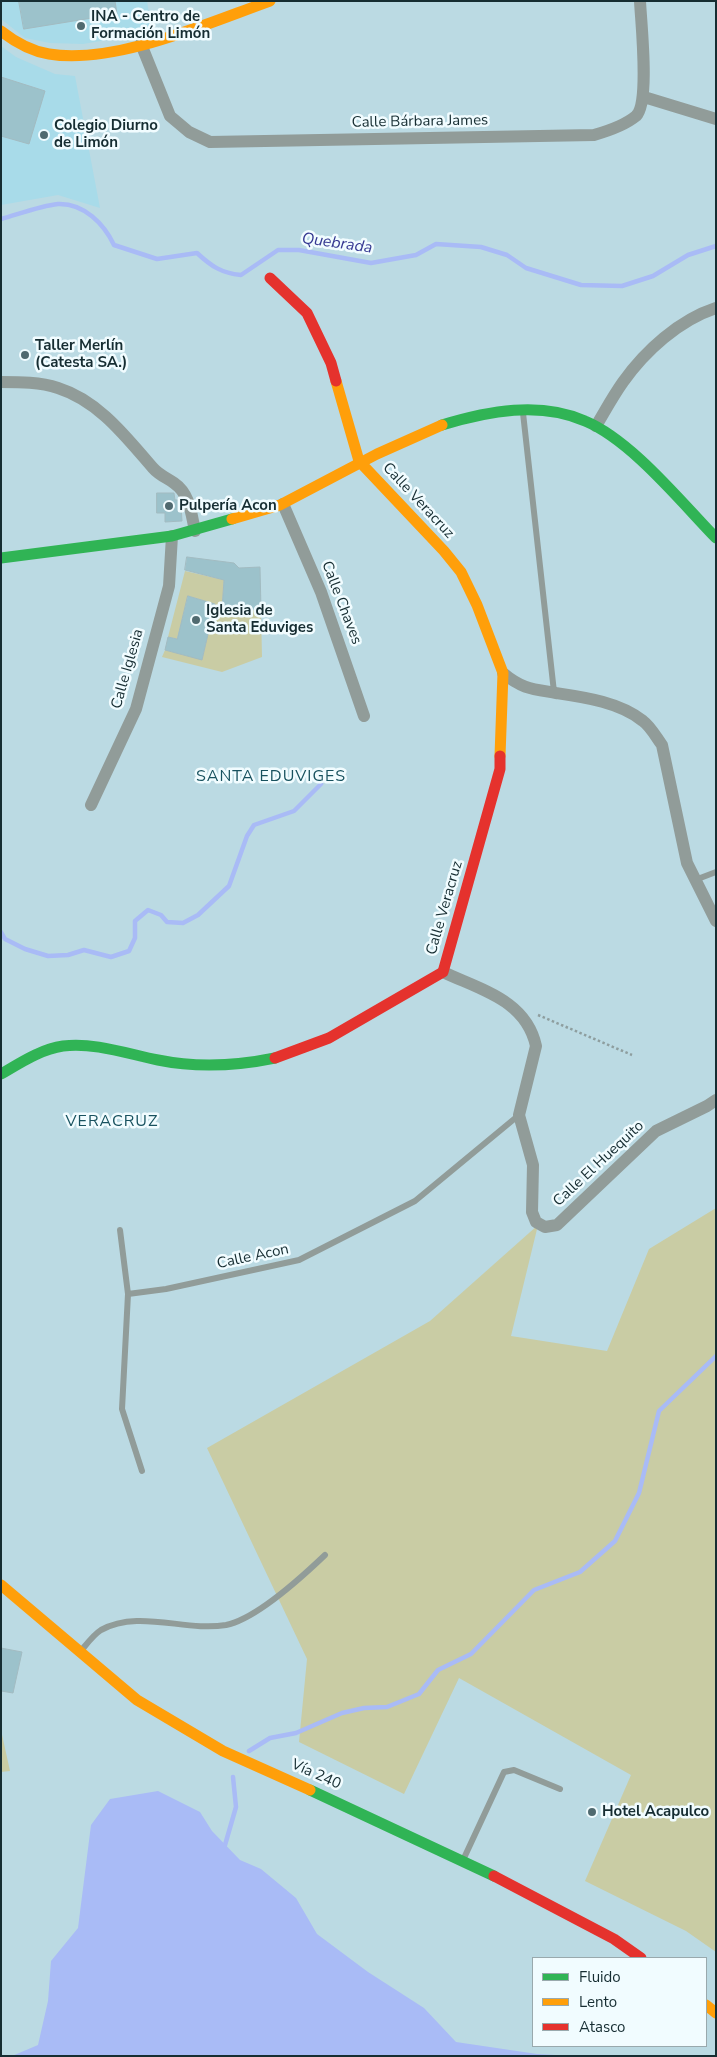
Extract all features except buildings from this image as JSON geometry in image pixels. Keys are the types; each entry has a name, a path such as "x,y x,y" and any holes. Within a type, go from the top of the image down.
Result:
{"street":[{"path":"1,31 20,46 50,55 86,55 141,44 270,1"},
{"path":"640,1 644,97 716,119"},
{"name":"Calle Bárbara James","path":"141,44 170,116 188,132 210,142 594,135 615,128 637,115 644,97"},
{"path":"270,278 307,313 331,363 344,415 360,461"},
{"path":"596,426 623,382 662,340 696,314 716,308"},
{"path":"1,382 31,382 58,387 77,396 96,409 113,423 158,474 176,484 186,494 195,530"},
{"path":"1,558 172,536 195,530 283,504 360,461 438,427 487,412 523,408 561,413 596,426 650,470 716,538"},
{"name":"Calle Veracruz","path":"1,1074 37,1054 64,1046 101,1049 171,1063 210,1065 258,1062 302,1051 358,1022 443,972 500,769 503,674 477,605 461,572 360,461"},
{"name":"Calle Chaves","path":"283,504 321,592 364,716"},
{"name":"Calle Iglesia","path":"91,805 136,708 169,586 172,536"},
{"path":"503,674 513,682 531,690 554,692 614,706 642,720 651,729 662,745 687,863 716,921"},
{"name":"Calle El Huequito","path":"443,972 511,1004 526,1020 536,1046 519,1115 533,1165 532,1212 536,1222 544,1227 557,1225 656,1131 716,1100"},
{"name":"Vía 240","path":"1,1585 79,1653 137,1700 223,1751 464,1860 614,1938 640,1957"}],"lane":[{"path":"523,408 554,692"},
{"path":"695,880 716,872"},
{"name":"Calle Acon","path":"128,1294 166,1289 299,1260 416,1201 519,1115"},
{"path":"120,1230 128,1294 122,1409 142,1471"},
{"path":"79,1653 100,1631 120,1622 226,1625 244,1618 294,1584 325,1555"},
{"path":"464,1860 504,1772 514,1770 560,1790"}],"path":[{"path":"537,1015 632,1055"}],"shaded area":[{"name":"INA - Centro de Formación Limón","path":"1,1 147,1 152,32 83,44 50,43 25,38 1,19"},
{"name":"Colegio Diurno de Limón","path":"1,46 16,57 55,74 75,76 100,208 58,195 1,205"}],"green space":[{"path":"185,571 224,580 222,609 261,610 262,657 222,672 162,657 165,650 202,659 215,604 188,596 177,639 168,637"},
{"path":"716,1208 716,1952 686,1931 585,1881 631,1775 459,1678 404,1794 299,1742 307,1659 207,1448 430,1321 538,1225 511,1336 607,1351 649,1249"},
{"path":"1,1730 10,1771 1,1772"}],"water":[{"path":"158,1791 200,1812 212,1831 240,1860 261,1869 296,1898 317,1934 368,1972 424,2008 456,2042 537,2054 574,2056 12,2056 38,2045 48,2001 51,1961 78,1928 91,1825 110,1799"}],"waterway":[{"name":"Quebrada","path":"1,219 44,206 58,204 76,207 92,216 105,230 114,245 157,259 197,253 217,268 228,273 241,275 278,250 299,250 371,263 416,255 436,244 481,247 507,255 526,268 581,285 622,286 653,276 688,255 716,246"},
{"name":"Quebrada","path":"1,932 5,939 25,949 48,956 68,955 84,950 111,957 129,951 135,938 135,921 148,910 161,915 167,922 183,923 198,915 229,886 247,836 254,825 294,811 321,784"},
{"path":"249,1751 270,1738 296,1733 342,1713 364,1708 387,1707 419,1694 438,1670 471,1654 534,1590 580,1572 615,1541 639,1493 659,1411 716,1356"},
{"path":"225,1845 236,1807 233,1777"}],"traffic: fast":[{"path":"442,425 496,412 514,410 550,411 585,421 620,442 655,473 716,538"},
{"path":"1,558 172,536 232,519"},
{"path":"1,1074 47,1050 75,1045 111,1049 173,1063 202,1065 246,1063 275,1058"},
{"path":"310,1790 494,1876"}],"traffic: slow":[{"path":"1,31 24,46 42,53 75,56 102,53 161,40 270,1"},
{"path":"336,381 359,461 444,551 461,572 477,605 503,673 500,756"},
{"path":"232,519 280,505 377,454 442,425"},
{"path":"1,1585 137,1700 223,1751 310,1790"},
{"path":"707,2006 716,2013"}],"traffic: jam":[{"path":"270,278 307,313 331,363 336,381"},
{"path":"275,1058 329,1038 443,972 500,769 500,756"},
{"path":"494,1876 614,1939 640,1957"}],"place":[{"name":"INA - Centro de Formación Limón","path":"81,26"},
{"name":"Colegio Diurno de Limón","path":"44,135"},
{"name":"Taller Merlín (Catesta SA.)","path":"25,355"},
{"name":"Pulpería Acon","path":"169,506"},
{"name":"Iglesia de Santa Eduviges","path":"196,620"},
{"name":"Hotel Acapulco","path":"592,1812"}],"district":[{"name":"SANTA EDUVIGES","path":"271,777"},
{"name":"VERACRUZ","path":"112,1122"}]}
